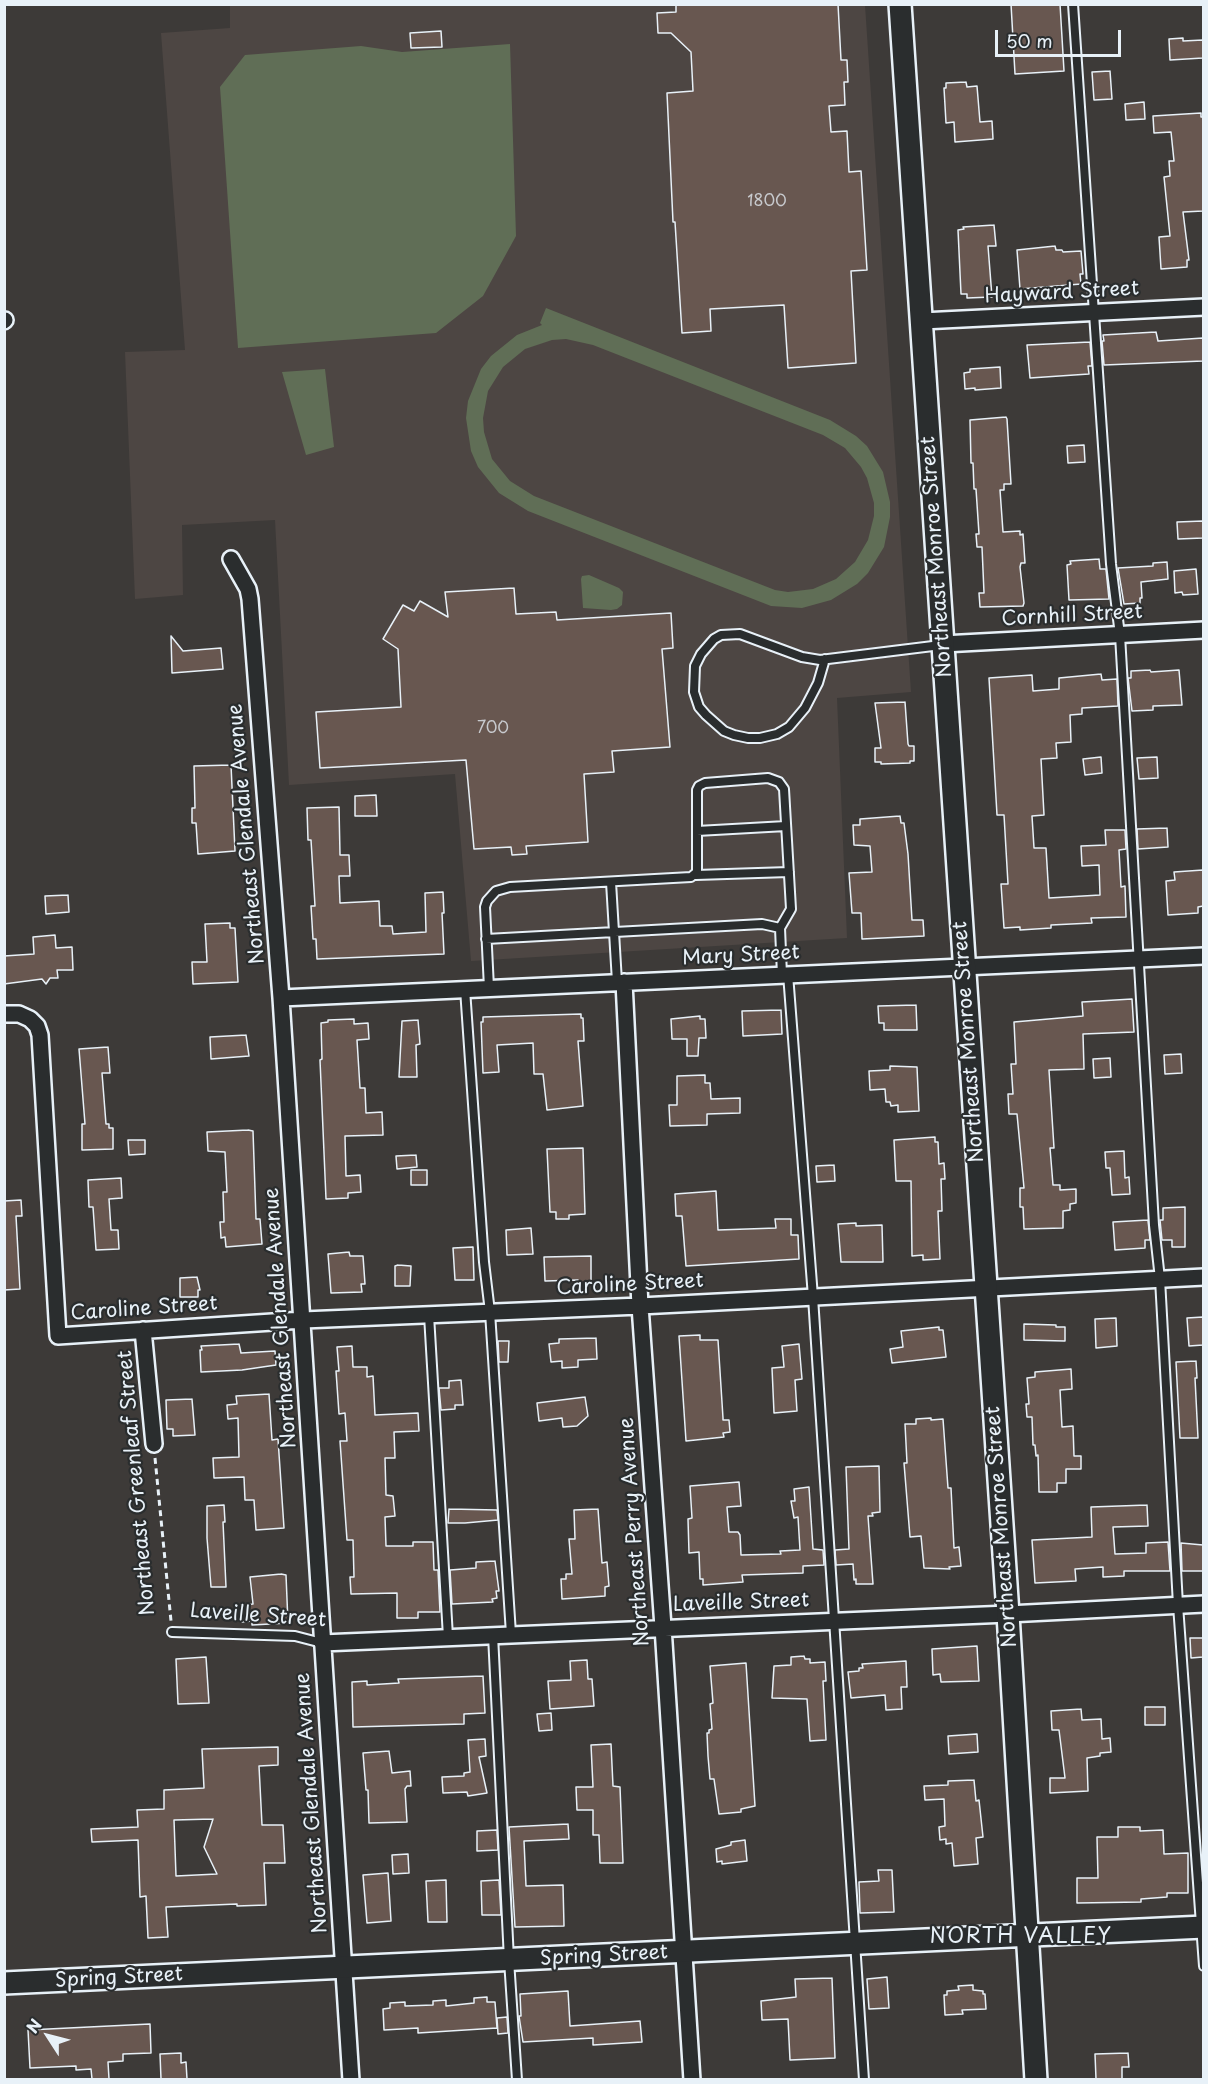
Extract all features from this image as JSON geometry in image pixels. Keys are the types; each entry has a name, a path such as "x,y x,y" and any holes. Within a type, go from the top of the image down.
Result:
{"street":[{"name":"Northeast Monroe Street","path":"900,4 1008,1614 1036,2079"},
{"name":"Hayward Street","path":"922,321 1203,307"},
{"name":"Northeast Glendale Avenue","path":"231,559 248,589 250,599 303,1320 351,2079"},
{"name":"Cornhill Street","path":"943,644 1203,630"},
{"name":"Mary Street","path":"281,998 1203,956"},
{"name":"Northeast Perry Avenue","path":"621,982 640,1306 692,2079"},
{"name":"Caroline Street","path":"4,1014 19,1014 30,1019 37,1026 40,1035 58,1336 303,1320 640,1306 1203,1277"},
{"name":"Northeast Greenleaf Street","path":"143,1330 154,1444"},
{"name":"Laveille Street","path":"322,1642 1203,1604"},
{"name":"Spring Street","path":"4,1983 1202,1927"}],"lane":[{"path":"1073,4 1111,564 1120,635 1154,1225 1160,1279 1178,1605 1203,1966"},
{"path":"825,659 818,683 805,708 789,727 777,734 748,738 724,731 699,707 694,692 695,666 706,646 721,635 740,634 802,657 825,659 943,644"},
{"path":"696,875 698,868 697,790 701,783 768,778 782,784 791,909 780,928 813,1297 864,2079"},
{"path":"697,831 786,826"},
{"path":"489,988 485,907 490,896 501,889 691,878 696,875 789,872"},
{"path":"611,882 614,933 621,982"},
{"path":"486,939 762,924 780,928"},
{"path":"465,989 484,1262 490,1312 511,1634"},
{"path":"429,1315 448,1637"},
{"name":"Laveille Street","path":"172,1632 295,1636 322,1642"},
{"path":"493,1635 509,1960 518,2079"}],"path":[{"name":"Northeast Greenleaf Street","path":"154,1444 172,1632"}],"shaded area":[{"path":"230,4 865,5 911,692 837,698 847,938 471,961 455,774 289,785 275,520 182,525 183,595 135,599 125,352 185,350 161,33 230,28"}],"green space":[{"path":"510,44 516,236 483,296 436,333 238,348 220,87 245,55 361,46 402,52"},
{"path":"546,308 830,420 856,436 867,446 883,472 890,502 890,517 884,547 868,573 857,584 831,600 802,608 771,606 528,511 499,493 478,467 471,451 466,418 468,401 481,369 491,356 517,335 542,325 540,323","holes":["566,339 593,345 823,435 845,448 867,478 874,503 874,516 868,540 855,562 836,579 813,589 788,592 775,590 534,496 510,481 492,459 484,432 483,418 488,391 503,367 525,349 552,340"]},
{"path":"325,369 334,447 306,455 282,372"},
{"path":"589,575 619,588 623,592 622,605 611,610 583,608 581,579 582,576"}],"building":[{"path":"676,4 838,4 841,60 847,60 848,82 844,82 845,105 829,106 831,132 847,131 849,172 861,171 867,270 851,271 856,363 788,368 784,305 710,309 711,331 682,333 675,222 673,222 667,93 693,91 691,52 671,33 658,33 657,13 676,12"},
{"path":"1011,4 1060,4 1064,71 1015,74"},
{"path":"441,31 442,47 411,48 410,33"},
{"path":"1183,38 1183,41 1203,40 1203,58 1170,60 1169,39"},
{"path":"1110,71 1112,99 1094,100 1092,72"},
{"path":"966,82 967,87 977,86 980,122 992,121 993,139 955,142 954,122 946,123 944,88 946,88 946,83"},
{"path":"1144,102 1145,119 1126,120 1125,104"},
{"path":"1201,113 1203,117 1203,211 1183,212 1189,260 1187,260 1187,267 1161,269 1159,237 1170,236 1164,177 1170,176 1169,161 1174,161 1171,132 1154,133 1153,116"},
{"path":"994,225 996,246 988,246 992,297 967,298 967,294 961,294 958,230 964,229 963,227"},
{"path":"1055,246 1056,250 1063,252 1081,251 1083,274 1080,274 1081,284 1020,289 1017,250"},
{"path":"1156,332 1158,341 1203,338 1203,361 1104,365 1103,335"},
{"path":"1090,342 1092,366 1088,366 1089,374 1030,378 1027,345"},
{"path":"1000,367 1001,388 965,389 964,373 970,372 970,369"},
{"path":"1006,417 1011,484 1004,484 1004,490 1000,490 1003,532 1020,531 1020,535 1023,534 1025,563 1021,563 1020,567 1024,603 1023,606 980,607 979,593 984,593 982,547 977,547 976,534 979,534 976,489 974,489 973,463 971,463 970,420"},
{"path":"1084,445 1085,462 1068,463 1067,446"},
{"path":"1203,521 1203,538 1178,539 1177,522"},
{"path":"1099,559 1100,569 1106,569 1109,599 1069,600 1067,565 1071,564 1070,561"},
{"path":"1167,562 1168,579 1141,582 1140,603 1124,604 1118,568 1153,566 1153,563"},
{"path":"1196,569 1198,594 1175,593 1174,571"},
{"path":"514,588 516,614 556,612 557,620 671,613 673,648 662,649 670,747 612,751 614,772 584,774 588,842 526,846 527,854 512,855 511,847 474,849 466,760 320,768 316,712 401,707 398,649 383,639 403,605 414,611 420,601 448,617 445,592"},
{"path":"171,636 183,651 221,648 223,669 172,673"},
{"path":"1150,670 1151,672 1179,670 1182,705 1153,706 1153,710 1132,711 1128,678 1131,678 1131,671"},
{"path":"1101,674 1102,680 1117,679 1118,706 1082,708 1082,714 1070,715 1071,742 1056,743 1057,758 1041,759 1044,815 1032,816 1034,848 1046,848 1049,898 1100,895 1099,865 1082,866 1081,846 1106,845 1105,830 1125,830 1126,849 1119,850 1121,887 1125,886 1126,917 1091,918 1092,923 1051,925 1051,928 1020,930 1020,927 1004,928 1001,884 1008,884 1004,815 997,815 989,678 1032,675 1033,691 1059,689 1059,678"},
{"path":"905,702 908,744 914,746 914,761 881,764 881,762 875,762 875,748 881,748 875,703"},
{"path":"1101,757 1102,773 1085,775 1083,759"},
{"path":"1157,757 1158,778 1139,779 1137,758"},
{"path":"231,765 235,851 198,854 196,823 192,823 192,808 195,808 194,766"},
{"path":"376,795 377,816 355,816 355,796"},
{"path":"339,807 340,855 349,855 350,876 339,876 340,903 379,901 380,926 392,926 393,934 426,932 425,893 443,892 444,954 317,959 316,939 313,939 311,906 315,906 307,808"},
{"path":"900,816 901,823 904,823 908,854 912,920 923,920 924,936 862,939 861,913 852,913 849,873 872,872 870,846 854,845 853,825 860,825 860,819"},
{"path":"1167,828 1168,847 1138,849 1137,829"},
{"path":"1203,870 1203,906 1198,907 1198,913 1168,915 1166,881 1175,880 1174,872"},
{"path":"68,895 69,912 46,914 45,896"},
{"path":"230,923 230,928 235,928 238,982 193,984 192,962 207,962 205,924"},
{"path":"55,935 56,948 72,947 73,970 57,970 58,978 50,978 46,984 42,979 4,984 4,956 34,954 33,937"},
{"path":"1132,999 1134,1032 1083,1034 1084,1069 1049,1070 1054,1148 1050,1148 1053,1185 1060,1185 1060,1190 1076,1189 1076,1203 1070,1204 1070,1210 1063,1211 1063,1228 1024,1229 1023,1207 1020,1207 1020,1188 1024,1188 1017,1114 1009,1114 1008,1094 1013,1094 1011,1064 1016,1064 1014,1022 1083,1016 1082,1002"},
{"path":"916,1005 917,1030 884,1030 884,1023 879,1023 878,1006"},
{"path":"781,1010 782,1034 743,1036 742,1011"},
{"path":"581,1014 584,1041 578,1041 583,1106 547,1110 543,1074 534,1074 533,1043 497,1045 499,1072 483,1073 481,1022 483,1022 483,1017"},
{"path":"700,1016 700,1019 705,1019 706,1038 699,1038 698,1056 687,1056 687,1039 672,1039 671,1019"},
{"path":"354,1019 354,1024 368,1023 369,1039 357,1040 360,1088 365,1088 366,1113 382,1112 383,1135 345,1136 346,1176 360,1175 361,1192 348,1193 348,1198 326,1199 320,1060 322,1059 321,1023 328,1022 328,1020"},
{"path":"418,1020 420,1044 416,1045 417,1077 399,1077 402,1021"},
{"path":"246,1035 249,1056 211,1059 210,1037"},
{"path":"108,1047 110,1073 102,1073 106,1124 109,1124 109,1128 113,1128 113,1149 82,1150 82,1124 85,1124 79,1049"},
{"path":"1181,1054 1182,1073 1165,1074 1164,1055"},
{"path":"1110,1058 1111,1077 1094,1078 1093,1059"},
{"path":"890,1066 917,1067 919,1111 898,1112 898,1105 891,1106 890,1102 886,1102 885,1089 870,1090 869,1071 890,1070"},
{"path":"705,1075 705,1083 710,1083 711,1099 740,1098 740,1113 707,1114 707,1125 670,1126 669,1105 677,1105 677,1076"},
{"path":"253,1131 256,1219 260,1219 262,1244 226,1247 225,1237 221,1238 220,1222 224,1222 223,1192 227,1192 225,1152 208,1151 207,1132"},
{"path":"935,1137 935,1142 938,1142 939,1164 944,1163 945,1179 941,1179 942,1211 938,1211 940,1259 923,1260 923,1255 912,1256 911,1181 896,1181 894,1140"},
{"path":"128,1140 145,1140 145,1154 129,1155"},
{"path":"583,1148 585,1214 569,1215 569,1219 556,1219 556,1212 550,1212 547,1149"},
{"path":"1124,1151 1125,1178 1129,1177 1130,1194 1112,1195 1110,1168 1106,1168 1105,1152"},
{"path":"416,1155 417,1167 397,1169 396,1156"},
{"path":"834,1165 835,1181 817,1182 816,1166"},
{"path":"411,1170 427,1170 427,1185 411,1185"},
{"path":"121,1178 122,1198 109,1199 111,1230 118,1230 119,1249 96,1250 93,1207 89,1207 88,1180"},
{"path":"716,1191 718,1230 776,1228 775,1219 791,1219 791,1235 798,1235 799,1259 686,1266 682,1216 676,1216 675,1194"},
{"path":"21,1200 22,1216 16,1216 20,1289 4,1290 4,1201"},
{"path":"1185,1207 1185,1247 1172,1247 1172,1240 1162,1240 1160,1220 1163,1220 1163,1208"},
{"path":"1148,1220 1150,1240 1145,1240 1145,1248 1115,1250 1113,1222"},
{"path":"856,1223 856,1226 882,1225 883,1262 841,1262 838,1224"},
{"path":"531,1228 533,1254 507,1255 506,1230"},
{"path":"473,1247 474,1280 455,1280 453,1248"},
{"path":"349,1252 350,1256 363,1256 365,1284 361,1284 362,1292 331,1293 328,1254"},
{"path":"591,1256 591,1283 578,1283 578,1280 545,1281 544,1257"},
{"path":"395,1266 411,1266 410,1286 395,1286"},
{"path":"197,1277 200,1290 198,1290 198,1297 180,1297 180,1278"},
{"path":"1203,1317 1203,1345 1189,1346 1187,1318"},
{"path":"1116,1318 1117,1346 1096,1348 1095,1319"},
{"path":"1024,1324 1065,1327 1065,1341 1024,1340"},
{"path":"939,1327 939,1330 943,1330 946,1357 892,1363 890,1349 903,1347 901,1331"},
{"path":"700,1335 700,1340 718,1340 723,1420 729,1420 730,1432 723,1433 724,1437 686,1441 679,1336"},
{"path":"596,1338 597,1359 578,1360 578,1367 562,1368 562,1361 551,1362 549,1344 559,1343 559,1339"},
{"path":"498,1341 509,1341 508,1362 499,1362"},
{"path":"239,1344 241,1353 275,1351 276,1365 242,1370 201,1372 201,1346"},
{"path":"799,1344 802,1379 795,1380 797,1411 774,1413 772,1368 784,1367 782,1346"},
{"path":"352,1346 353,1367 367,1367 367,1377 373,1376 375,1415 418,1413 419,1431 394,1432 395,1458 385,1458 386,1495 393,1496 395,1516 385,1517 386,1546 413,1546 413,1542 433,1542 434,1570 438,1570 440,1612 418,1612 418,1618 397,1618 397,1593 351,1594 350,1577 354,1577 353,1540 347,1540 340,1441 347,1441 345,1413 339,1414 336,1371 339,1371 337,1347"},
{"path":"1196,1361 1198,1438 1180,1438 1176,1362"},
{"path":"1071,1369 1072,1389 1060,1390 1062,1427 1073,1426 1074,1456 1081,1456 1081,1469 1066,1469 1066,1483 1057,1483 1057,1492 1039,1492 1038,1455 1036,1456 1035,1445 1033,1445 1032,1417 1027,1417 1026,1404 1029,1404 1027,1378 1035,1377 1035,1372"},
{"path":"461,1380 463,1405 455,1405 455,1409 441,1410 439,1388 449,1388 449,1381"},
{"path":"269,1394 272,1440 278,1439 284,1528 256,1530 254,1500 245,1500 244,1477 214,1478 213,1458 239,1457 238,1418 228,1419 227,1405 237,1404 236,1396"},
{"path":"585,1397 588,1416 577,1426 563,1427 562,1418 539,1421 537,1403"},
{"path":"192,1399 195,1435 173,1436 173,1429 167,1429 166,1400"},
{"path":"931,1418 931,1420 943,1419 948,1488 951,1488 954,1548 959,1547 961,1566 949,1567 950,1569 924,1568 921,1536 910,1537 904,1463 907,1463 905,1424 916,1424 916,1419"},
{"path":"879,1466 880,1512 868,1516 873,1584 856,1584 853,1564 836,1565 835,1550 849,1549 846,1467"},
{"path":"739,1482 741,1506 727,1507 729,1532 738,1532 740,1535 741,1555 781,1554 780,1551 800,1550 798,1517 794,1518 791,1501 795,1501 794,1489 809,1487 813,1549 823,1550 824,1565 803,1566 803,1573 742,1575 743,1582 703,1585 703,1579 700,1579 699,1552 689,1553 688,1519 692,1518 690,1486"},
{"path":"224,1505 226,1587 211,1587 207,1506"},
{"path":"1147,1505 1148,1526 1113,1527 1115,1554 1146,1553 1146,1543 1168,1542 1170,1571 1124,1571 1124,1576 1103,1577 1103,1567 1075,1569 1076,1581 1035,1583 1032,1540 1092,1537 1091,1507"},
{"path":"449,1509 497,1510 498,1520 448,1523"},
{"path":"598,1509 602,1563 607,1562 609,1586 605,1587 605,1596 562,1599 561,1579 566,1579 566,1574 572,1574 569,1539 575,1539 574,1510"},
{"path":"1181,1543 1203,1545 1203,1571 1182,1571"},
{"path":"495,1561 499,1591 496,1591 497,1598 492,1599 493,1602 452,1604 450,1570 476,1568 476,1562"},
{"path":"286,1575 288,1623 252,1625 252,1621 242,1622 241,1605 253,1604 250,1577"},
{"path":"1190,1638 1203,1638 1203,1657 1191,1658"},
{"path":"977,1646 979,1681 941,1682 940,1674 933,1675 932,1649"},
{"path":"804,1656 805,1659 810,1659 810,1663 825,1662 826,1681 823,1681 826,1740 810,1741 807,1699 772,1698 774,1666 791,1665 791,1657"},
{"path":"206,1657 209,1703 178,1704 176,1659"},
{"path":"587,1660 588,1679 592,1679 594,1706 550,1709 548,1681 571,1680 570,1661"},
{"path":"906,1661 907,1687 901,1687 902,1709 886,1710 885,1695 851,1698 848,1672 859,1671 859,1668 863,1668 862,1664"},
{"path":"746,1663 755,1806 741,1809 741,1812 719,1814 714,1779 710,1779 708,1756 707,1733 712,1729 710,1704 713,1703 710,1666"},
{"path":"483,1676 485,1713 464,1714 464,1724 353,1727 352,1682 367,1681 367,1685 399,1683 398,1679"},
{"path":"1145,1707 1165,1707 1165,1725 1145,1725"},
{"path":"1081,1709 1082,1720 1101,1719 1102,1739 1110,1738 1111,1752 1087,1758 1088,1791 1050,1793 1050,1778 1065,1778 1059,1730 1052,1730 1051,1711"},
{"path":"551,1713 552,1730 539,1731 537,1714"},
{"path":"977,1734 978,1752 949,1754 948,1736"},
{"path":"485,1739 486,1756 479,1757 487,1793 468,1796 467,1792 443,1793 442,1777 464,1776 464,1773 470,1772 468,1740"},
{"path":"611,1744 613,1786 620,1787 623,1863 600,1863 599,1835 593,1835 593,1810 577,1810 576,1787 593,1787 591,1745"},
{"path":"278,1747 278,1765 259,1766 262,1825 283,1825 285,1863 264,1863 266,1905 166,1907 168,1937 148,1938 146,1896 140,1897 138,1840 92,1842 91,1829 138,1827 137,1810 164,1809 164,1790 204,1788 202,1749","holes":["213,1819 204,1847 217,1874 176,1876 174,1820"]},
{"path":"389,1751 392,1773 410,1771 411,1786 405,1789 407,1822 369,1823 368,1790 366,1790 363,1753"},
{"path":"974,1780 976,1801 979,1800 983,1837 976,1838 978,1864 954,1866 952,1843 946,1844 946,1839 940,1840 939,1827 945,1826 944,1799 925,1800 924,1786 948,1785 948,1781"},
{"path":"568,1824 569,1839 524,1841 526,1886 563,1885 564,1926 515,1927 509,1827"},
{"path":"1118,1827 1140,1827 1140,1831 1163,1830 1164,1854 1188,1853 1188,1893 1167,1893 1167,1897 1141,1899 1141,1902 1077,1903 1077,1878 1098,1878 1097,1837 1118,1837"},
{"path":"497,1830 498,1850 477,1851 477,1831"},
{"path":"745,1840 747,1861 722,1864 722,1861 717,1862 716,1849 731,1845 731,1842"},
{"path":"408,1854 409,1873 393,1874 392,1855"},
{"path":"878,1870 892,1870 894,1912 860,1913 859,1882 879,1881"},
{"path":"388,1873 391,1921 367,1923 363,1875"},
{"path":"446,1880 447,1922 428,1922 426,1881"},
{"path":"499,1880 501,1915 482,1915 481,1881"},
{"path":"887,1977 889,2008 869,2009 867,1979"},
{"path":"832,1978 835,2058 790,2060 788,2019 762,2020 761,2001 796,1997 795,1979"},
{"path":"973,1985 973,1990 983,1991 985,1994 986,2009 962,2010 963,2014 945,2015 944,1995 947,1995 947,1991 959,1990 958,1986"},
{"path":"568,1991 570,2026 640,2021 642,2042 593,2045 593,2038 523,2042 519,2016 521,2016 520,1994"},
{"path":"487,1997 487,2002 495,2002 497,2028 418,2033 418,2028 384,2030 383,2009 390,2008 390,2003 405,2002 405,2006 433,2005 433,2001 446,2000 446,2006 474,2003 474,1998"},
{"path":"507,2017 508,2033 498,2034 497,2018"},
{"path":"150,2024 151,2053 123,2054 123,2061 108,2062 109,2079 92,2079 91,2069 76,2070 76,2066 30,2068 28,2030"},
{"path":"181,2053 181,2063 186,2062 187,2079 161,2079 160,2054"},
{"path":"1128,2053 1129,2067 1122,2067 1122,2079 1096,2079 1095,2054"}],"district":[{"name":"NORTH VALLEY","path":"1021,1937"}]}
